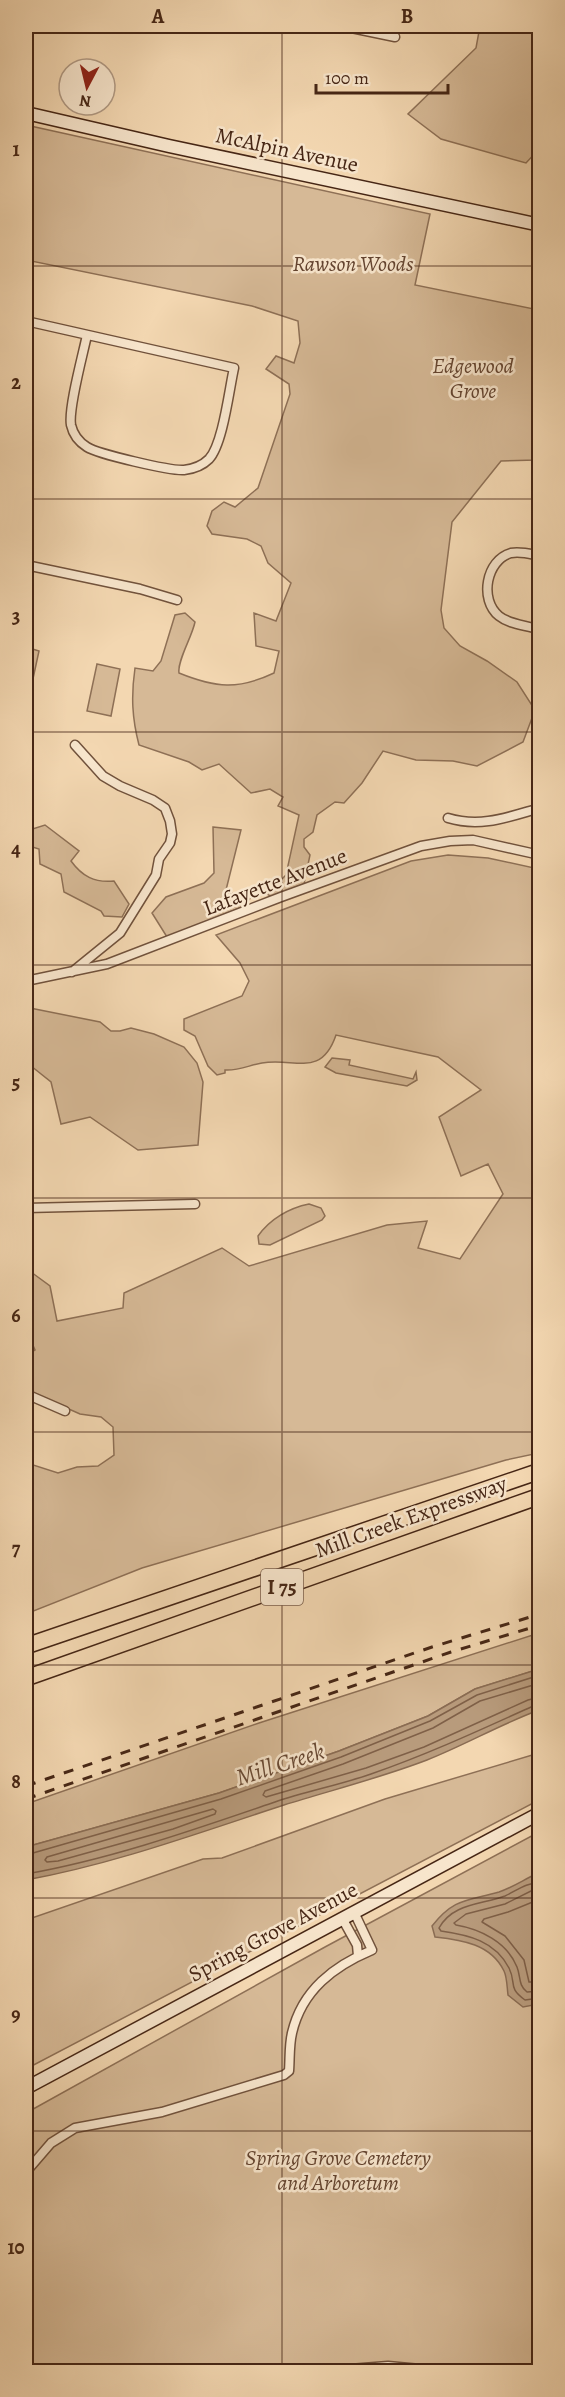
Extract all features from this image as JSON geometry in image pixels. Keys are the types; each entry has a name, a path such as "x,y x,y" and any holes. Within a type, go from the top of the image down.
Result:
{"highway":[{"name":"Mill Creek Expressway","path":"26,1646 540,1471"},
{"name":"Mill Creek Expressway","path":"26,1678 540,1496"}],"main road":[{"name":"McAlpin Avenue","path":"26,113 192,152 540,225"},
{"name":"Spring Grove Avenue","path":"26,2088 540,1813"}],"street":[{"path":"342,26 395,37"},
{"path":"26,321 234,368 215,451 203,464 192,469 177,470 93,450 80,441 74,433 70,417 87,335"},
{"path":"540,556 519,552 504,557 491,572 487,592 491,606 501,618 540,630"},
{"path":"26,565 140,589 177,600"},
{"path":"71,973 120,933 156,874 159,859 170,843 172,834 165,808 103,776 75,745"},
{"path":"448,818 461,822 482,823 540,808"},
{"name":"Lafayette Avenue","path":"26,981 107,964 421,846 473,840 540,855"},
{"path":"26,1208 195,1204"},
{"path":"26,1394 65,1411"},
{"path":"26,2172 51,2143 75,2128 162,2112 284,2075 289,2071 292,2034 306,2000 328,1973 372,1950 354,1912"},
{"path":"342,1918 357,1945 358,1956"},
{"path":"312,2372 388,2366 452,2372"}],"green space":[{"path":"480,26 539,26 539,149 526,163 441,139 408,114 476,48"},
{"path":"26,125 430,214 415,285 539,310 539,456 536,460 501,461 452,522 441,610 444,628 460,646 517,682 535,710 523,742 477,766 453,761 416,760 383,751 362,783 344,803 335,802 317,815 313,832 304,839 304,847 310,855 304,884 273,898 267,894 286,875 299,815 278,806 283,797 270,789 251,793 219,764 202,770 189,762 139,745 133,707 133,688 135,668 153,671 161,661 175,615 185,613 195,622 180,662 179,673 204,682 227,685 249,682 274,673 279,651 256,646 254,613 276,621 291,583 268,563 261,546 247,539 212,534 207,526 212,511 224,502 235,507 258,488 290,394 289,384 266,369 276,356 294,363 300,343 298,321 252,306 26,260"},
{"path":"26,647 39,651 26,711"},
{"path":"97,664 120,669 111,716 87,711"},
{"path":"45,825 79,851 71,861 80,871 95,880 114,881 129,904 122,917 104,916 101,911 64,892 61,874 40,864 39,849 26,845 26,831"},
{"path":"213,827 241,830 225,894 257,891 242,907 167,937 152,913 166,897 204,883 214,873"},
{"path":"448,855 488,858 539,869 539,1453 506,1460 142,1568 26,1614 26,1441 33,1465 58,1473 77,1467 98,1466 114,1455 113,1427 101,1417 80,1414 26,1390 26,1356 35,1350 26,1336 26,1281 31,1272 50,1286 57,1321 123,1308 124,1293 222,1248 249,1266 387,1225 427,1221 418,1248 460,1259 503,1194 488,1164 461,1176 439,1117 481,1090 438,1057 336,1035 330,1049 314,1062 262,1063 225,1070 225,1073 217,1075 208,1066 195,1036 184,1030 184,1019 242,996 249,981 240,963 216,935 411,861"},
{"path":"30,1008 100,1022 111,1031 131,1028 154,1034 184,1047 197,1063 203,1082 198,1145 138,1150 90,1117 61,1124 51,1082 26,1062 26,1026"},
{"path":"332,1058 350,1060 349,1065 413,1079 416,1072 417,1080 407,1086 336,1073 325,1067"},
{"path":"309,1204 321,1208 325,1216 322,1220 270,1245 259,1244 258,1236 274,1219 294,1208"},
{"path":"539,1633 539,1669 475,1689 428,1716 339,1751 219,1793 26,1847 26,1804 259,1723"},
{"path":"539,1753 539,1800 26,2069 26,1920 203,1859 222,1858 385,1799"},
{"name":"Spring Grove Cemetery and Arboretum","path":"539,1832 539,2371 26,2371 26,2113 325,1947"}],"water":[{"path":"539,1669 539,1710 427,1760 124,1857 26,1880 26,1847 219,1793 339,1751 428,1716 475,1689"},
{"path":"534,1875 540,1878 539,2004 523,2007 508,1995 505,1973 492,1955 475,1945 435,1937 432,1926 454,1905 503,1890"}],"railway":[{"path":"26,1786 432,1647 540,1614"},
{"path":"26,1799 451,1652 540,1625"}],"park label":[{"name":"Rawson Woods","path":"353,264"},
{"name":"Edgewood Grove","path":"473,378"}],"water label":[{"name":"Mill Creek","path":"280,1764"}]}
